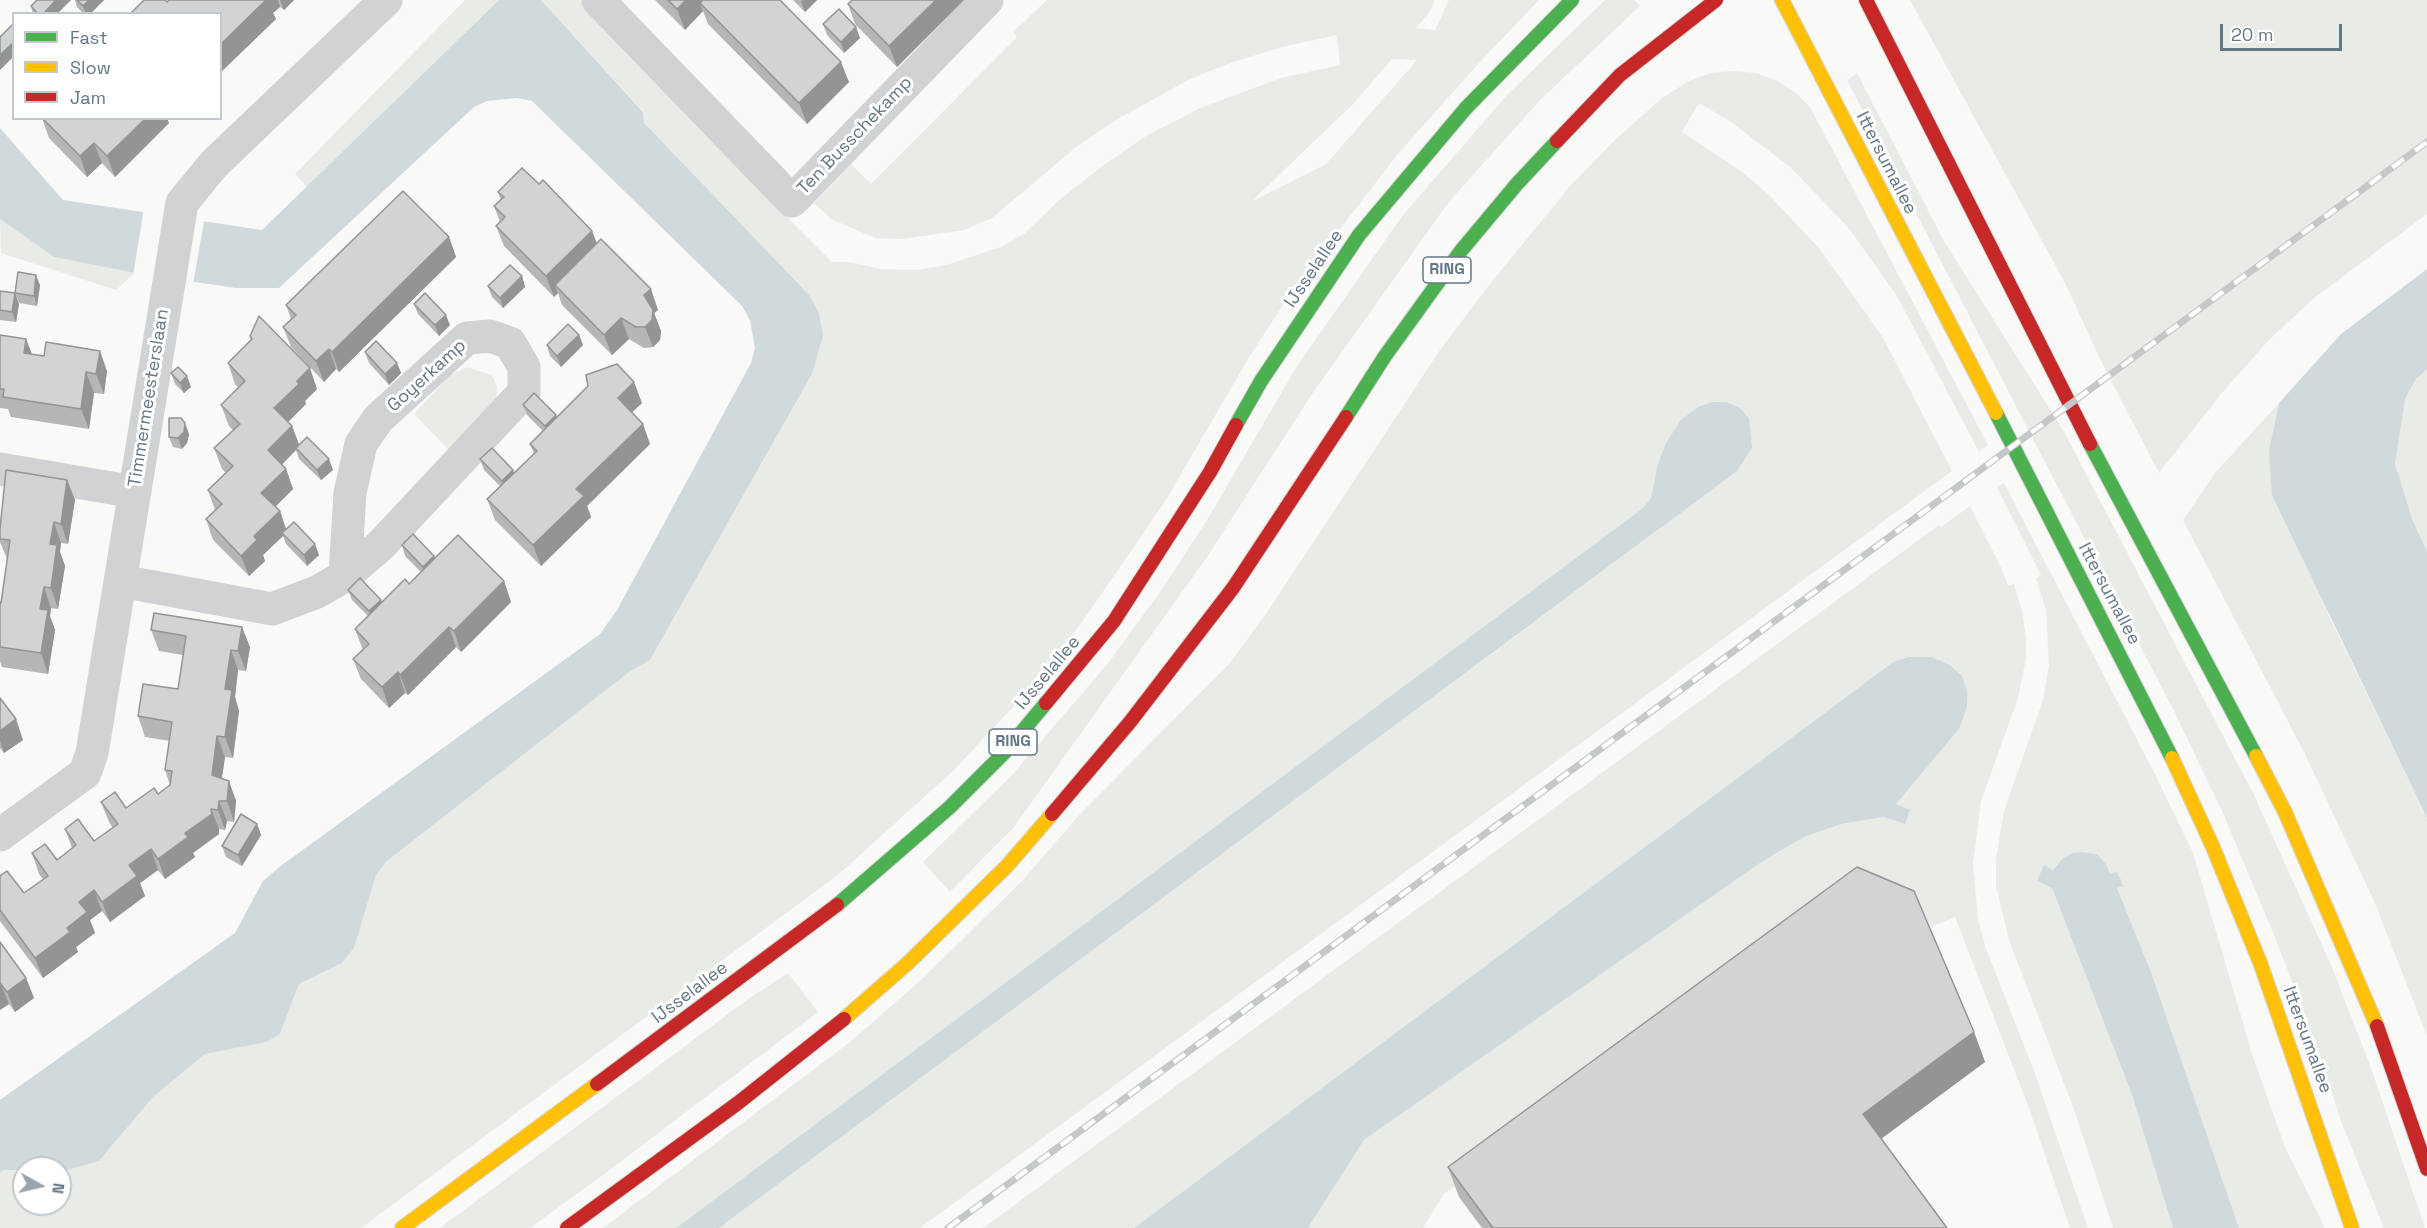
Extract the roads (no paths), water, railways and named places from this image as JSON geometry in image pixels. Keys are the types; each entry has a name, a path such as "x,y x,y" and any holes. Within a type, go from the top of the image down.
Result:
{"main road":[{"name":"IJsselallee","path":"402,1228 828,912 950,807 1005,752 1114,621 1210,472 1261,381 1359,235 1466,108 1572,0"},
{"name":"RING","path":"567,1228 738,1103 837,1026 908,963 1007,866 1130,722 1233,588 1284,514 1385,356 1460,252 1516,185 1620,75 1716,0"},
{"name":"Ittersumallee","path":"1782,0 2153,718 2212,845 2261,965 2352,1228"},
{"path":"1866,0 2086,436 2285,812 2373,1015 2427,1168"}],"street":[{"name":"Timmermeesterslaan","path":"0,835 85,772 92,753 182,203 214,164 386,0"},
{"name":"Ten Busschekamp","path":"598,0 792,201 987,0"},
{"name":"Goyerkamp","path":"121,580 272,609 317,592 345,576 381,545 524,392 524,367 510,343 490,336 466,338 378,419 361,444 350,493 345,576"},
{"path":"0,469 135,492"}],"railway":[{"path":"948,1228 2427,142"}]}
